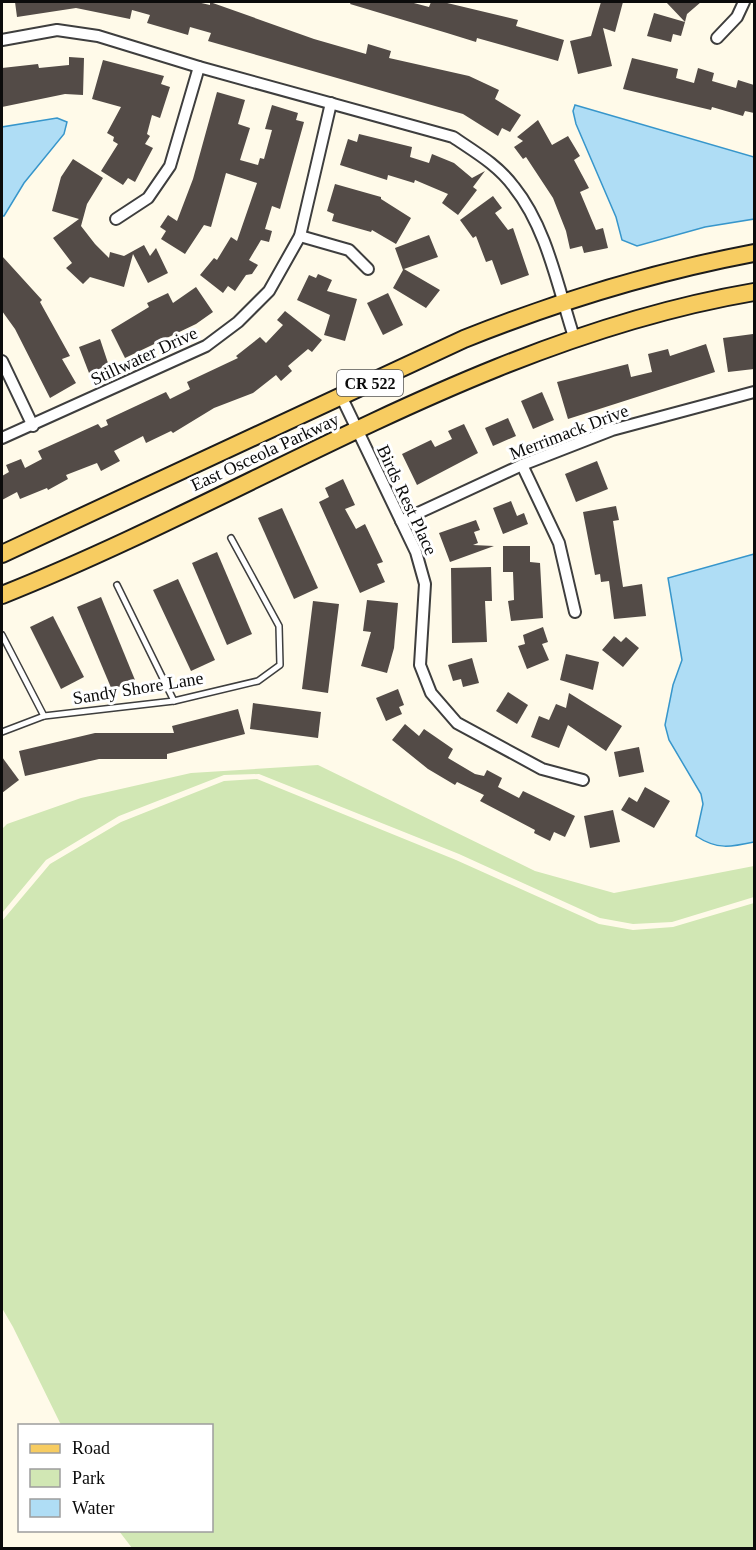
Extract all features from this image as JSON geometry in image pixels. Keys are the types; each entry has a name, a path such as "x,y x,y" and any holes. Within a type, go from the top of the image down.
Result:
{"main road":[{"name":"East Osceola Parkway","path":"2,554 464,339 563,301 655,274 754,253"},
{"name":"East Osceola Parkway","path":"2,595 499,366 574,337 671,308 754,292"}],"street":[{"path":"717,38 737,17 744,2"},
{"path":"2,40 57,30 98,36 199,67 453,138 485,158 515,187 529,210 540,234 574,337"},
{"path":"116,219 148,198 170,166 199,67"},
{"name":"Stillwater Drive","path":"2,438 207,346 238,322 269,291 300,236 332,104"},
{"path":"300,236 349,250 368,269"},
{"path":"2,361 33,426"},
{"name":"Merrimack Drive","path":"401,521 522,465 612,430 754,392"},
{"name":"Birds Rest Place","path":"341,396 416,552 424,584 420,665 431,693 457,723 542,769 584,780"},
{"path":"522,465 559,543 574,612"}],"lane":[{"name":"Sandy Shore Lane","path":"2,732 44,716 174,701 258,681 280,665 279,626 231,538"},
{"path":"117,585 174,701"},
{"path":"2,635 44,716"}],"green space":[{"path":"318,765 535,871 614,893 754,866 754,897 672,922 633,924 600,918 459,854 259,774 224,775 119,816 46,860 2,913 2,829 7,824 81,798 191,773"},
{"path":"257,779 456,860 599,924 633,930 673,927 754,903 754,1548 132,1548 120,1532 213,1532 213,1424 61,1424 2,1308 2,921 50,864 121,822 224,781"}],"water":[{"path":"575,105 754,157 754,219 705,227 637,246 622,240 616,217 576,124 573,111"},
{"path":"57,118 67,122 64,134 24,183 2,216 2,127"},
{"path":"754,554 754,842 731,846 718,845 696,836 703,804 701,794 669,740 665,725 673,685 682,660 668,578"}],"building":[{"path":"15,2 197,2 210,5 210,2 314,39 366,54 368,44 391,51 389,58 469,76 499,90 495,99 521,115 510,132 502,128 498,136 463,114 208,41 211,33 190,27 188,35 147,23 150,15 132,10 130,19 76,8 17,17"},
{"path":"351,2 410,2 429,7 431,2 443,2 518,20 516,26 564,40 558,61 477,38 476,42 350,4"},
{"path":"601,2 623,2 615,32 603,28 612,66 578,74 570,41 591,36"},
{"path":"666,2 701,2 687,14 685,22"},
{"path":"654,13 685,22 681,36 673,34 671,42 647,36"},
{"path":"69,57 84,58 83,95 65,94 2,107 2,68 38,64 39,68 69,65"},
{"path":"632,58 678,69 676,78 694,83 698,68 714,73 712,81 736,88 738,80 754,85 754,113 745,111 743,116 712,107 711,110 623,89"},
{"path":"103,60 164,76 161,84 170,87 160,118 152,115 147,134 150,136 145,144 153,148 135,182 128,178 123,185 101,171 118,144 113,141 114,137 107,133 121,107 92,99"},
{"path":"217,92 245,100 238,124 250,128 240,160 258,165 260,158 264,159 272,130 265,129 272,105 298,113 296,120 304,122 280,209 272,206 265,229 272,231 269,242 261,240 249,260 258,265 252,274 246,275 235,291 228,286 223,293 200,275 214,258 217,260 231,237 237,241 257,183 226,173 211,227 204,225 185,254 161,239 166,231 160,227 168,215 177,221 193,179"},
{"path":"538,120 552,145 568,136 580,156 574,160 589,188 580,192 596,230 603,228 608,248 584,253 582,246 570,249 566,231 553,198 526,157 523,159 514,147 523,141 517,137"},
{"path":"359,134 412,147 410,157 429,163 432,154 454,163 472,178 485,171 473,187 477,190 458,215 442,203 448,194 415,180 414,183 388,175 387,180 340,165 348,139 357,142"},
{"path":"73,159 103,178 87,204 81,226 95,244 109,258 110,252 124,256 144,245 150,256 156,248 168,273 148,283 133,254 124,287 90,277 83,284 66,268 72,263 53,238 79,219 52,211 61,177"},
{"path":"335,184 381,197 411,218 396,244 372,230 371,232 332,221 334,214 327,211"},
{"path":"493,196 502,208 495,213 508,230 513,228 529,275 501,285 492,260 486,262 476,236 473,238 460,220"},
{"path":"429,235 438,257 404,269 440,290 426,308 393,288 403,270 395,248"},
{"path":"2,256 42,300 40,302 70,356 62,359 76,383 50,398 15,329 2,311"},
{"path":"318,274 332,280 327,291 357,299 345,341 324,335 330,315 297,300 309,275 316,278"},
{"path":"196,287 213,312 196,324 125,358 111,330 149,307 147,303 168,293 173,303"},
{"path":"388,293 403,325 383,335 367,303"},
{"path":"285,311 322,340 312,352 308,349 288,366 292,371 281,381 276,375 253,393 214,408 173,433 171,431 146,443 143,436 114,451 120,461 101,471 97,463 66,475 68,479 48,490 47,488 20,499 17,492 2,500 2,476 9,472 6,465 21,459 25,468 42,459 38,451 98,424 101,428 108,425 106,420 166,392 170,399 190,389 187,382 238,358 236,356 260,337 266,343 283,325 277,320"},
{"path":"753,334 754,369 728,372 723,338"},
{"path":"100,339 109,366 89,373 79,347"},
{"path":"706,344 715,372 568,419 557,382 628,364 631,377 652,372 648,354 668,349 670,356"},
{"path":"542,392 554,420 533,429 521,401"},
{"path":"508,418 516,436 493,446 485,428"},
{"path":"464,424 478,453 417,485 402,454 431,440 435,447 452,439 448,431"},
{"path":"597,461 608,489 576,502 565,474"},
{"path":"343,479 355,505 345,509 356,529 365,524 383,562 377,564 385,582 360,593 319,502 329,497 325,488"},
{"path":"511,501 517,516 524,513 528,524 503,534 493,508"},
{"path":"616,506 619,520 613,521 623,587 642,584 646,616 614,619 609,581 601,582 600,574 595,575 583,512"},
{"path":"282,508 318,588 294,599 258,518"},
{"path":"476,520 480,530 474,532 478,543 473,545 494,546 450,562 439,533"},
{"path":"503,546 530,546 530,562 540,563 543,618 511,621 508,601 514,600 513,572 503,572"},
{"path":"217,552 252,634 227,645 192,563"},
{"path":"491,567 492,601 485,601 487,642 452,643 451,568"},
{"path":"178,579 215,660 191,671 153,590"},
{"path":"101,597 135,680 112,690 77,607"},
{"path":"367,600 398,603 394,648 387,673 361,666 371,632 363,631"},
{"path":"313,601 339,604 328,693 302,689"},
{"path":"53,616 84,677 61,689 30,627"},
{"path":"543,627 548,642 542,644 549,660 527,669 518,646 525,644 523,635"},
{"path":"614,636 621,642 626,637 639,648 623,667 602,650"},
{"path":"566,654 599,662 593,690 560,680"},
{"path":"472,658 479,683 463,687 461,679 453,681 448,665"},
{"path":"398,689 404,705 399,707 402,714 386,721 376,698"},
{"path":"508,692 528,705 517,724 496,711"},
{"path":"569,693 622,726 606,751 568,725 559,748 531,737 539,716 549,720 556,704 566,708"},
{"path":"253,703 321,712 318,738 250,729"},
{"path":"238,709 245,734 167,754 167,759 99,759 25,776 19,751 95,733 174,733 172,726"},
{"path":"405,724 419,736 424,729 453,749 448,758 475,774 484,776 487,770 502,778 498,787 519,798 523,791 575,816 565,837 554,832 550,841 534,833 535,830 480,801 484,795 457,782 455,785 428,769 392,740"},
{"path":"639,747 644,772 619,777 614,752"},
{"path":"2,757 19,780 2,793"},
{"path":"645,787 670,801 654,828 621,810 629,797 637,802"},
{"path":"613,810 620,842 590,848 584,816"}]}
